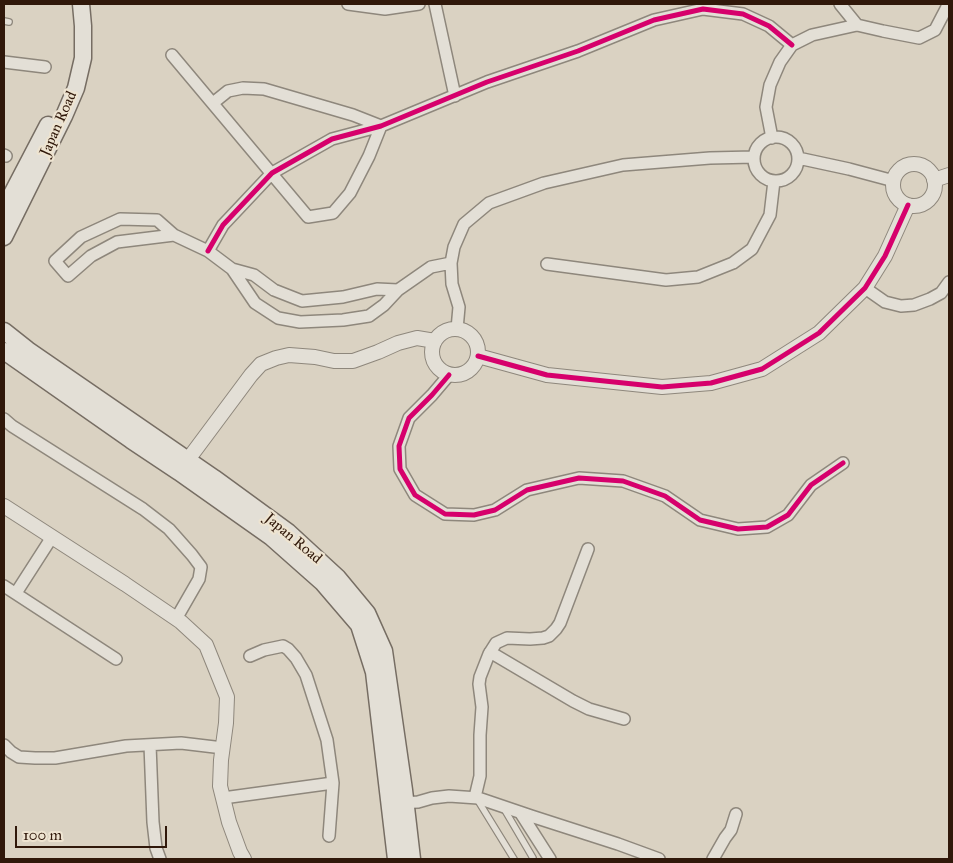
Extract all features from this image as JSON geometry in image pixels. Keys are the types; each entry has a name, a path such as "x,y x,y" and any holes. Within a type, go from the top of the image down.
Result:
{"main road":[{"name":"Japan Road","path":"4,209 52,116 65,86 72,62 74,46 72,4"},
{"name":"Japan Road","path":"4,237 76,88 83,58 81,4"},
{"name":"Japan Road","path":"4,331 184,466 271,538 323,583 358,625 374,672 397,803 412,859"},
{"name":"Japan Road","path":"4,351 131,440 184,466"},
{"name":"Japan Road","path":"396,859 397,803"}],"street":[{"path":"348,4 385,9 419,4"},
{"path":"436,4 455,96"},
{"path":"840,4 857,25"},
{"path":"772,138 766,107 770,85 780,62 792,45 812,35 857,25 919,38 935,30 947,8 947,4"},
{"path":"208,251 223,225 272,173 332,139 381,126 487,82 578,51 654,20 703,9 743,14 769,26 792,45"},
{"path":"172,55 308,217 333,213 350,193 370,156 381,126"},
{"path":"4,62 45,67"},
{"path":"213,103 228,91 243,88 264,89 353,115 381,126"},
{"path":"772,138 780,138 787,140 793,145 797,151 798,158 794,172 782,180 774,181 762,176 757,170 754,157 760,144 772,138"},
{"path":"457,330 459,307 452,284 451,263 454,247 464,224 489,203 544,184 623,165 710,158 754,157"},
{"path":"798,158 894,181"},
{"path":"912,164 920,165 931,173 935,187 929,200 916,206 908,205 898,199 893,187 894,181 896,175 905,166 912,164"},
{"path":"934,180 949,175"},
{"path":"547,264 666,280 698,277 733,263 752,249 770,215 774,181"},
{"path":"478,356 548,375 662,387 711,383 762,369 820,333 864,288 885,256 908,205"},
{"path":"174,236 117,242 91,256 68,276 55,261 81,237 120,219 157,220 174,236 208,251 232,269 255,303 278,318 300,322 343,320 369,316 384,305 398,290 431,267 451,263"},
{"path":"232,269 254,275 274,290 302,301 343,297 377,289 398,290"},
{"path":"864,288 885,302 901,306 914,305 930,299 941,293 949,282"},
{"path":"450,330 464,331 475,342 478,349 475,363 464,374 457,376 443,372 437,368 432,355 435,341 444,332 450,330"},
{"path":"184,466 261,364 289,355 334,361 353,361 398,342 417,338 435,341"},
{"path":"449,375 409,418 399,446 400,469 415,495 445,514 481,514 495,510 527,490 579,478 623,481 665,496 700,520 738,529 767,527 788,515 811,486 843,463"},
{"path":"4,418 12,426 143,509 169,529 192,555 201,567 200,579 176,619"},
{"path":"4,506 181,622 206,645 228,697 220,786 229,822 244,859"},
{"path":"16,593 52,538"},
{"path":"476,797 480,776 482,707 479,684 490,652 496,643 507,638 543,638 549,636 556,629 560,623 588,548"},
{"path":"4,586 116,659"},
{"path":"250,656 264,650 283,646 296,658 306,675 327,740 333,783 329,836"},
{"path":"490,652 573,701 624,719"},
{"path":"4,745 19,757 45,758 126,746 181,743 223,748"},
{"path":"150,745 153,822 156,848 160,859"},
{"path":"223,798 333,783"},
{"path":"397,803 418,802 449,796 476,797 659,859"},
{"path":"520,812 550,859"},
{"path":"713,859 731,830 736,814"}],"lane":[{"path":"476,797 514,859"},
{"path":"502,806 532,859"}],"cycle path":[{"path":"208,251 223,225 272,173 332,139 381,126 487,82 578,51 654,20 703,9 743,14 769,26 792,45"},
{"path":"478,356 547,375 662,387 711,383 762,369 819,333 865,288 885,256 908,205"},
{"path":"449,375 409,418 399,446 400,469 415,495 445,514 474,515 495,510 527,490 579,478 623,481 665,496 700,520 738,529 767,527 788,515 811,485 843,463"}]}
